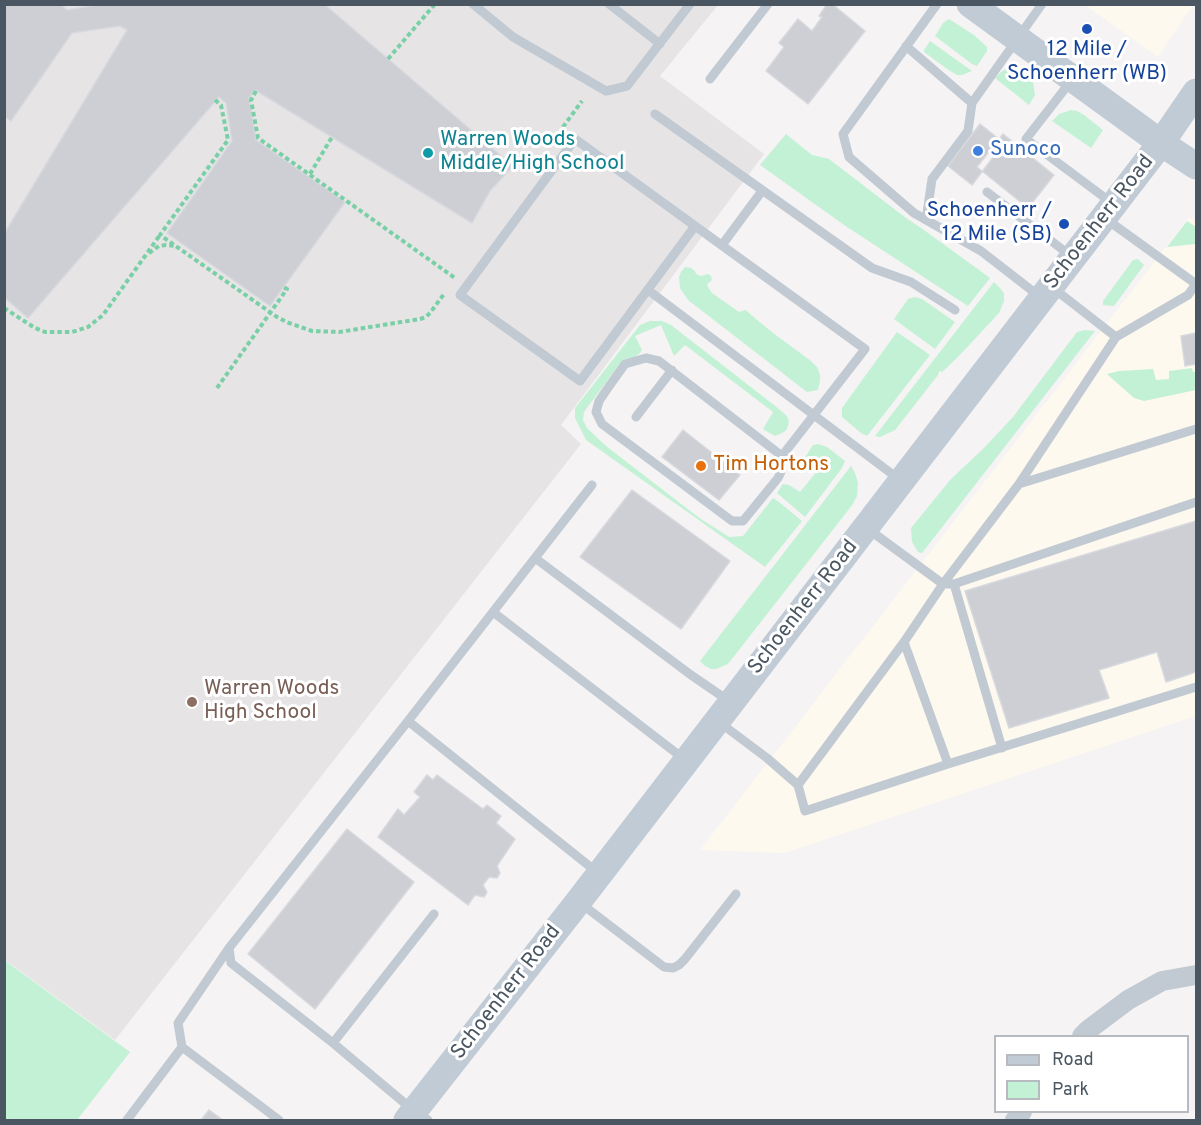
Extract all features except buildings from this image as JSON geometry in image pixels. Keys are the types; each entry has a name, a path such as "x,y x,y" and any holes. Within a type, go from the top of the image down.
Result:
{"main road":[{"path":"970,4 1161,143 1197,166"},
{"name":"Schoenherr Road","path":"416,1117 599,874 1161,143 1197,92"}],"street":[{"path":"1083,1035 1128,1000 1162,981 1197,975"}],"lane":[{"path":"473,4 513,37 606,91 627,86 690,4"},
{"path":"710,79 768,4"},
{"path":"936,4 843,134 849,157 914,213 981,251 1116,337"},
{"path":"926,220 932,180 968,131 972,103 1042,4"},
{"path":"614,6 660,44"},
{"path":"906,46 972,103"},
{"path":"798,785 1019,484 1116,337 1192,297 1196,284 1026,139 1073,79"},
{"path":"655,114 872,268 911,282 955,310"},
{"path":"695,226 580,381 460,295 575,139 865,348 782,456 781,472 778,478 743,521 732,521 602,424 596,412 599,401 625,364 646,358 659,360 782,456"},
{"path":"722,245 762,190"},
{"path":"987,192 1074,257"},
{"path":"648,290 902,482"},
{"path":"636,417 672,370"},
{"path":"1019,484 1197,429"},
{"path":"279,1120 182,1047 178,1023 229,948 592,485"},
{"path":"866,527 944,584 954,584 1197,502"},
{"path":"535,558 691,675 767,758 798,785 805,811 1197,687"},
{"path":"954,584 1002,748"},
{"path":"493,612 687,761"},
{"path":"904,642 948,764"},
{"path":"408,721 599,874"},
{"path":"578,902 664,967 673,968 685,959 736,894"},
{"path":"333,1043 434,914"},
{"path":"229,948 231,963 333,1043 416,1117"},
{"path":"127,1120 182,1047"}],"path":[{"path":"388,59 435,4"},
{"path":"256,91 251,100 258,138 455,279 462,270"},
{"path":"4,308 45,332 80,330 98,320 228,140 221,105 215,100"},
{"path":"562,129 582,101"},
{"path":"310,174 332,137"},
{"path":"160,235 270,313 312,331 339,332 420,319 426,317 449,287"},
{"path":"144,257 159,246 174,246 181,250"},
{"path":"217,388 287,289 283,287"}],"shaded area":[{"name":"Warren Woods High School","path":"5,5 718,5 660,76 764,154 561,425 581,444 115,1040 5,960"},
{"path":"1085,5 1193,5 1158,57"},
{"path":"1189,217 1196,222 1196,716 785,853 700,850"}],"green space":[{"path":"949,19 974,35 987,47 987,51 977,66 935,36 943,23"},
{"path":"930,41 972,71 957,75 947,69 924,52"},
{"path":"1006,69 1020,70 1033,82 1035,95 1029,105 995,78"},
{"path":"1071,110 1084,115 1103,130 1091,148 1052,121 1059,114"},
{"path":"786,134 812,155 829,159 990,278 968,306 847,227 760,165"},
{"path":"1187,221 1196,227 1196,244 1167,247"},
{"path":"1138,259 1144,265 1114,306 1103,305 1103,301 1133,260"},
{"path":"685,267 691,268 701,276 708,274 711,276 712,280 707,284 712,293 739,312 746,310 811,361 817,367 820,375 818,390 807,392 688,300 680,288 679,277"},
{"path":"994,282 1004,294 999,313 957,358 942,372 939,371 895,430 880,437 875,436"},
{"path":"915,297 922,299 955,322 935,349 894,319 908,299"},
{"path":"650,321 662,321 671,325 774,405 787,416 789,422 787,429 775,436 763,429 773,412 685,345 674,356 661,325 635,336 642,350 635,357 625,359 618,366 584,412 583,420 587,428 606,446 698,517 729,537 743,536 773,498 779,502 802,521 765,567 586,440 575,418 575,408 640,325"},
{"path":"1095,331 922,553 918,552 912,542 911,528 951,479 1013,417 1077,332"},
{"path":"897,332 930,355 867,436 842,417 842,408"},
{"path":"1192,368 1193,372 1196,372 1196,390 1144,401 1134,398 1107,374 1153,369 1156,380 1169,379 1169,371"},
{"path":"813,445 827,447 845,461 805,517 777,493 783,484 800,492 818,470 805,463 804,459"},
{"path":"851,466 858,483 857,496 853,504 728,664 716,669 705,666 700,661"},
{"path":"4,960 130,1052 77,1120 5,1120"}],"place":[{"name":"12 Mile / Schoenherr (WB)","path":"1087,29"},
{"name":"Sunoco","path":"978,151"},
{"name":"Warren Woods Middle/High School","path":"428,153"},
{"name":"Schoenherr / 12 Mile (SB)","path":"1064,224"},
{"name":"Tim Hortons","path":"701,466"},
{"name":"Warren Woods High School","path":"192,702"}]}
